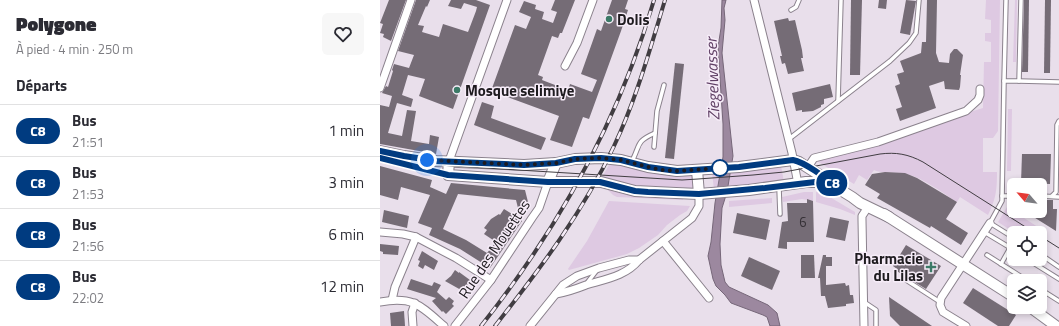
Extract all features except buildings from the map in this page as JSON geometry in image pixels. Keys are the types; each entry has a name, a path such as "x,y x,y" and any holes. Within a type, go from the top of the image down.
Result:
{"street":[{"path":"380,88 411,0"},
{"path":"507,0 453,147 449,161 448,175 548,182 607,183 635,191 699,194 779,187 815,182 834,186 868,208 889,217"},
{"path":"565,66 577,43 593,0"},
{"path":"754,0 798,184"},
{"path":"808,167 814,158 878,142 966,111 978,100 980,89"},
{"path":"380,151 418,159 524,165 556,163 581,158 614,159 661,170 697,170 793,160 808,167 830,181 834,186"},
{"path":"548,182 556,163"},
{"path":"556,294 567,292 616,276 632,268 639,260 692,218 699,206 697,170"},
{"name":"Rue des Mouettes","path":"454,326 491,280 539,208 548,182"},
{"path":"852,197 862,200 1007,292"},
{"path":"864,326 862,216 868,208"},
{"path":"966,326 943,312 940,302 990,224"},
{"path":"380,232 416,237 456,258 491,280"},
{"path":"392,300 395,287 416,237"},
{"path":"663,241 709,298"},
{"path":"530,326 563,285 577,276 629,260 639,260"},
{"path":"380,302 403,299 415,303 444,326"},
{"path":"413,326 412,312 415,303"},
{"path":"1040,314 1056,326"}],"lane":[{"path":"791,10 796,7 799,0"},
{"path":"838,101 840,0"},
{"path":"788,140 890,61 909,43 916,33 919,0"},
{"path":"1006,0 1002,203 990,224 1007,234"},
{"path":"1019,81 1021,0"},
{"path":"1004,81 1059,82"},
{"path":"654,147 660,99 664,85"},
{"path":"1052,196 1056,192 1057,124 1059,121"},
{"path":"631,162 640,141 655,133"},
{"path":"380,158 448,175"},
{"path":"779,187 780,214"},
{"path":"1002,196 1007,196"},
{"path":"1047,196 1059,196"},
{"path":"984,232 1007,246"},
{"path":"987,255 1016,274"},
{"path":"1000,264 1007,255"},
{"path":"1047,259 1059,267"},
{"path":"1038,266 1059,279"},
{"path":"586,286 599,268"},
{"path":"906,280 940,302"},
{"path":"1047,293 1059,301"},
{"path":"864,302 876,310 876,326"}],"shaded area":[{"path":"722,0 726,0 724,8 725,20 722,53 733,156 727,192 722,208 720,244 721,265 725,282 729,287 768,305 777,313 780,326 770,326 767,317 731,303 716,286 708,256 723,157 723,124 718,47 721,28"},
{"path":"986,0 1000,0 998,131 993,138 983,138 983,172 997,172 996,194 988,215 960,197 957,202 927,182 914,176 874,170 867,180 859,175 854,184 817,161 818,159 983,108 984,62 991,62 991,42 985,41 985,33 991,33 991,20 985,19"},
{"path":"1015,0 1017,0 1016,62 1013,62"},
{"path":"1008,109 1012,109 1011,171 1007,171"},
{"path":"610,163 691,174 693,177 694,190 634,188 600,181"},
{"path":"781,166 784,182 714,189 712,173"},
{"path":"609,187 684,196 683,200 617,197 608,190"},
{"path":"804,192 813,192 813,201 802,199 783,202 782,197"},
{"path":"816,192 823,193 855,212 855,215 816,202"},
{"path":"772,198 772,203 729,207 729,201"},
{"path":"609,201 690,206 687,211 667,225 658,235 639,248 627,254 569,270 568,269 587,241"},
{"path":"1007,207 1007,218 1024,218 1036,226 1007,226 1007,228 998,222"}],"tram line":[{"path":"380,155 425,164 682,180 784,172 891,153 907,155 923,162 1024,226"},
{"path":"1047,240 1059,248"}],"railway":[{"path":"481,326 536,251 583,172 623,88 640,44 654,0"},
{"path":"495,326 560,239 575,217 602,170 629,111 665,0"}],"bus line":[{"name":"C8","path":"380,151 436,161 524,165 543,165 581,158 601,158 621,160 661,170 677,171 739,167 793,160 799,162 830,181 834,186 820,182 806,182 749,190 699,194 676,194 635,191 600,182 548,182 448,175 380,158"}],"place":[{"name":"Dolis","path":"609,19"},
{"name":"Mosque selimiye","path":"457,90"},
{"name":"Pharmacie du Lilas","path":"931,267"}],"route":[{"path":"427,160 543,165 581,158 601,158 621,160 661,170 677,171 720,168"}],"water label":[{"name":"Ziegelwasser","path":"712,79"}]}
